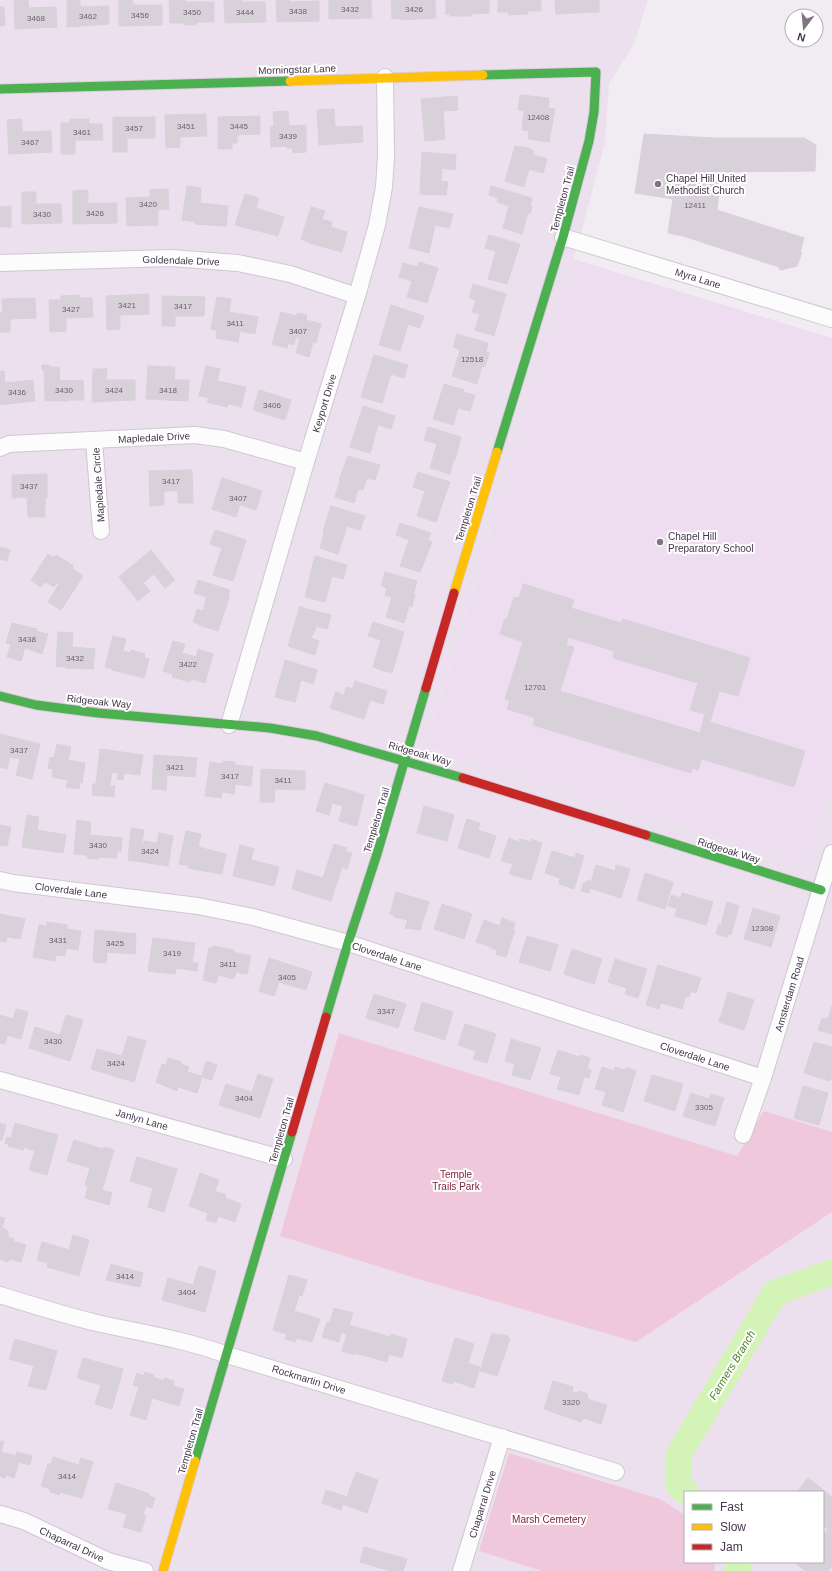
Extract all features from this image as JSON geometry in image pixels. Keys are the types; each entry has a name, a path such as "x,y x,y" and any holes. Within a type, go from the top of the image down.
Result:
{"street":[{"name":"Morningstar Lane","path":"0,89 596,72"},
{"name":"Templeton Trail","path":"163,1571 348,943 377,854 446,619 563,237 589,141 594,112 596,72"},
{"name":"Keyport Drive","path":"230,725 306,462 357,296 377,225 384,187 386,157 385,77"},
{"name":"Myra Lane","path":"563,237 832,319"},
{"name":"Goldendale Drive","path":"0,262 171,258 238,263 290,274 357,296"},
{"name":"Mapledale Drive","path":"0,448 10,444 195,435 224,439 306,462"},
{"name":"Mapledale Circle","path":"94,440 101,531"},
{"name":"Ridgeoak Way","path":"0,696 36,705 98,713 270,728 317,736 405,760 821,890"},
{"name":"Amsterdam Road","path":"743,1135 763,1078 832,853"},
{"name":"Cloverdale Lane","path":"0,880 13,883 198,906 253,917 348,943 763,1078"},
{"name":"Janlyn Lane","path":"0,1080 284,1159"},
{"name":"Rockmartin Drive","path":"0,1295 97,1323 152,1333 204,1346 227,1355 616,1472"},
{"name":"Chaparral Drive","path":"461,1571 502,1437"},
{"name":"Chaparral Drive","path":"0,1514 24,1521 108,1561 145,1571"}],"shaded area":[{"path":"0,0 648,0 634,44 609,83 605,142 583,226 426,745 807,862 832,780 832,1571 0,1571"},
{"name":"Chapel Hill Preparatory School","path":"573,259 832,338 832,780 807,863 426,746"}],"green space":[{"name":"Temple Trails Park","path":"339,1033 737,1156 764,1111 832,1132 832,1212 636,1342 425,1281 280,1236"},
{"name":"Marsh Cemetery","path":"509,1453 660,1499 684,1514 684,1563 715,1563 714,1571 542,1571 479,1551"}],"building":[{"path":"14,0 28,0 29,8 56,7 57,27 15,29"},
{"path":"67,0 80,0 80,7 109,6 109,24 67,27"},
{"path":"119,0 132,0 133,5 162,5 162,25 119,26"},
{"path":"169,0 185,0 185,2 214,2 214,22 197,22 196,25 170,23"},
{"path":"224,0 265,2 266,22 225,23"},
{"path":"276,0 289,0 289,2 319,1 319,21 277,22"},
{"path":"329,0 371,0 372,18 329,19"},
{"path":"391,0 435,0 436,18 401,20 401,18 392,19"},
{"path":"446,0 489,0 489,13 471,14 471,16 450,16 450,14 446,14"},
{"path":"498,0 541,0 541,11 528,11 528,14 509,15 508,12 498,12"},
{"path":"555,0 599,0 599,12 556,14"},
{"path":"0,7 4,7 5,25 0,26"},
{"path":"520,95 549,98 548,108 555,109 549,142 528,139 529,131 522,130 524,110 518,110"},
{"path":"457,96 458,110 443,111 445,139 425,141 421,99"},
{"path":"334,109 335,127 362,126 363,142 319,145 317,110"},
{"path":"288,111 289,126 306,125 306,152 293,153 292,148 287,148 286,146 271,147 270,127 274,126 273,112"},
{"path":"206,114 207,136 180,137 180,147 166,148 165,115"},
{"path":"260,116 260,134 237,135 237,143 232,143 232,149 218,149 218,117"},
{"path":"113,117 155,117 155,138 127,138 127,152 113,152"},
{"path":"22,119 22,132 51,131 52,152 9,154 7,120"},
{"path":"70,119 89,119 89,124 102,124 103,140 75,140 75,154 61,154 61,123 70,123"},
{"path":"644,134 712,138 804,138 816,145 815,171 711,172 711,180 720,181 717,210 804,238 800,252 802,252 797,266 780,270 779,267 683,236 668,233 673,199 635,193"},
{"path":"515,146 528,148 534,151 533,155 547,159 543,173 529,169 524,187 505,181"},
{"path":"422,152 456,155 455,170 442,168 441,181 448,182 446,195 420,194"},
{"path":"187,186 201,188 200,203 228,206 226,226 195,224 196,222 182,220"},
{"path":"491,186 532,198 530,214 528,213 522,234 503,228 509,206 497,202 498,198 489,195"},
{"path":"168,189 169,209 158,210 158,225 127,226 126,198 150,197 150,190"},
{"path":"88,190 88,203 117,203 117,223 73,224 73,191"},
{"path":"22,192 36,192 36,204 61,204 62,223 22,224"},
{"path":"245,194 259,198 256,208 284,217 278,236 235,225"},
{"path":"11,206 11,227 0,227 0,207"},
{"path":"311,207 325,211 322,219 332,222 331,227 347,232 342,252 309,243 301,239"},
{"path":"419,207 453,214 449,228 435,225 429,253 409,248"},
{"path":"489,235 520,244 507,284 488,279 496,251 485,248"},
{"path":"419,262 438,268 427,303 407,297 412,281 399,277 403,263 418,267"},
{"path":"473,284 506,294 494,336 475,330 480,314 472,312 476,300 469,298"},
{"path":"149,294 149,314 120,315 120,329 107,330 106,296"},
{"path":"79,295 80,298 92,298 93,317 66,318 66,331 50,332 49,300 61,300 61,296"},
{"path":"162,296 205,297 204,316 175,316 175,326 162,326"},
{"path":"217,297 231,299 229,312 258,317 255,334 240,331 238,342 216,338 217,330 211,329"},
{"path":"35,298 36,318 10,319 10,332 0,332 0,313 3,313 2,299"},
{"path":"391,305 424,316 420,328 408,324 400,351 379,345"},
{"path":"281,312 297,316 297,313 307,315 306,320 321,324 316,343 313,342 309,357 296,353 300,338 296,337 294,345 288,343 287,348 272,344"},
{"path":"457,334 488,343 486,352 489,353 485,367 482,366 477,384 452,376 460,350 453,347"},
{"path":"374,355 408,365 404,378 391,374 382,403 361,397"},
{"path":"42,365 59,367 60,381 83,380 84,400 45,401 44,370 42,370"},
{"path":"148,366 175,367 174,380 189,380 188,401 146,399"},
{"path":"206,366 220,369 217,381 246,387 241,407 228,404 227,407 207,402 209,398 199,396"},
{"path":"93,369 107,369 106,380 135,380 135,400 92,402"},
{"path":"4,371 5,383 33,380 35,401 0,405 0,372"},
{"path":"444,384 475,395 470,411 458,408 453,425 433,419"},
{"path":"259,390 291,400 285,420 253,410"},
{"path":"363,406 395,416 391,429 378,425 370,453 350,447"},
{"path":"428,427 461,437 450,474 430,468 437,444 424,440"},
{"path":"348,456 380,465 375,480 367,478 363,490 358,489 354,503 335,497 339,480"},
{"path":"192,470 193,503 178,503 178,491 164,491 164,505 150,506 149,471"},
{"path":"418,472 450,482 436,522 417,516 425,491 413,487"},
{"path":"47,474 45,517 28,517 27,497 12,498 12,475"},
{"path":"222,478 262,491 256,510 240,505 236,517 212,509"},
{"path":"331,506 365,516 360,530 347,526 338,554 320,548 323,531"},
{"path":"400,523 431,533 428,540 432,542 420,572 400,566 409,540 396,535"},
{"path":"215,530 246,540 233,581 213,575 222,548 210,544"},
{"path":"0,547 10,550 7,561 0,559"},
{"path":"151,550 175,580 165,588 154,574 143,583 150,591 138,601 119,577"},
{"path":"48,554 54,558 56,555 74,566 72,568 83,576 61,610 48,602 59,584 57,582 54,587 45,582 41,587 31,580"},
{"path":"315,556 347,565 343,579 332,576 325,602 305,597"},
{"path":"385,572 417,581 413,595 415,595 412,607 409,606 404,623 386,617 392,597 385,595 387,588 381,586"},
{"path":"198,580 230,590 229,598 218,631 193,622 197,609 203,611 207,597 194,593"},
{"path":"523,584 574,600 571,608 621,623 623,619 750,658 738,696 719,691 710,722 805,751 794,787 702,759 698,770 692,768 691,773 533,725 535,718 507,709 510,701 505,699 523,642 500,634 505,618 507,619 514,597 519,598","holes":["568,637 614,651 613,658 698,683 690,710 705,714 700,733 560,691 574,647 566,645"]},
{"path":"300,606 331,615 327,629 314,627 316,628 311,638 319,641 315,655 288,646"},
{"path":"373,622 404,632 392,673 373,667 381,640 368,636"},
{"path":"12,623 37,629 36,631 48,634 42,654 25,648 21,661 7,657 11,644 6,643"},
{"path":"58,632 73,633 72,647 95,649 93,669 56,666"},
{"path":"113,636 126,639 123,651 130,653 131,650 145,654 144,657 149,659 144,678 105,667"},
{"path":"173,641 185,644 182,653 196,657 198,649 213,654 205,683 192,679 190,682 172,677 173,674 163,671"},
{"path":"285,660 317,670 313,684 301,680 295,702 275,697"},
{"path":"355,681 387,691 383,704 370,700 364,719 330,708 336,692 344,695 346,687 352,689"},
{"path":"0,734 40,744 32,779 16,775 20,759 10,757 7,769 0,767"},
{"path":"57,744 71,747 68,760 85,763 82,783 80,782 79,789 66,787 68,780 52,777 53,769 48,768 50,757 54,758"},
{"path":"100,749 143,755 140,775 124,773 123,780 117,779 118,773 112,772 110,786 115,786 114,797 92,795 93,784 96,784"},
{"path":"154,755 197,758 195,777 167,775 166,790 152,789"},
{"path":"223,761 235,762 235,765 253,767 251,786 235,784 234,794 222,792 221,798 205,796 210,762 223,764"},
{"path":"261,769 305,771 305,790 275,789 274,802 260,802"},
{"path":"325,783 364,795 357,826 339,821 343,806 332,803 329,815 316,811"},
{"path":"424,806 454,815 447,841 417,833"},
{"path":"27,815 39,817 37,830 66,835 63,853 22,847"},
{"path":"467,819 480,823 478,830 496,836 489,858 458,848"},
{"path":"77,820 91,822 90,835 122,838 121,851 117,851 116,858 87,858 87,855 74,854"},
{"path":"0,825 11,827 7,846 0,845"},
{"path":"131,828 144,830 142,843 144,843 144,841 157,843 159,833 173,836 168,866 128,860"},
{"path":"186,831 201,834 198,847 226,854 222,874 188,868 189,866 179,864"},
{"path":"509,838 519,842 520,839 531,842 531,839 542,843 531,880 509,874 513,864 501,861"},
{"path":"334,844 347,848 345,851 352,853 347,869 342,867 331,901 292,889 297,870 323,878"},
{"path":"240,845 254,849 251,860 279,867 274,886 233,876"},
{"path":"552,851 575,858 576,853 584,856 574,889 559,884 560,878 545,873"},
{"path":"596,865 615,871 616,865 630,869 621,898 590,888 589,893 581,891 584,882 586,883 587,880 591,882"},
{"path":"645,873 673,882 665,909 637,900"},
{"path":"396,892 429,902 420,930 405,928 408,920 394,917 390,914"},
{"path":"682,893 713,902 706,925 675,916 677,909 668,906 671,895 681,898"},
{"path":"727,902 739,906 731,935 728,934 727,937 716,934 719,924 721,925"},
{"path":"442,904 472,914 464,939 434,929"},
{"path":"753,908 780,916 771,947 744,939"},
{"path":"0,914 25,919 20,939 7,937 6,942 0,941"},
{"path":"502,918 515,923 513,929 515,930 506,957 496,954 497,950 491,948 492,947 476,942 484,920 500,926"},
{"path":"47,922 67,925 67,929 81,931 78,950 66,948 65,956 56,955 55,961 33,957 39,925 47,926"},
{"path":"95,930 136,934 135,954 107,952 106,963 93,962"},
{"path":"527,936 558,945 550,971 519,962"},
{"path":"153,938 195,943 192,963 198,963 197,971 176,968 175,974 148,971"},
{"path":"213,946 234,950 233,952 251,956 247,974 236,972 234,979 218,975 216,983 203,980 209,948 213,948"},
{"path":"572,949 602,959 594,984 564,974"},
{"path":"269,958 312,972 306,990 279,982 274,996 259,991"},
{"path":"615,959 647,969 638,998 625,994 627,988 608,982"},
{"path":"658,965 701,978 696,993 691,991 689,997 686,996 682,1009 661,1003 659,1009 646,1005"},
{"path":"728,992 754,1000 744,1030 719,1022"},
{"path":"374,994 406,1004 398,1028 366,1018"},
{"path":"422,1002 453,1012 445,1040 414,1030"},
{"path":"832,1006 832,1034 818,1030 822,1018 828,1019"},
{"path":"16,1009 28,1012 21,1039 7,1035 5,1044 0,1043 0,1015 13,1019"},
{"path":"66,1015 83,1020 70,1061 29,1048 35,1027 60,1035"},
{"path":"465,1024 496,1034 487,1063 473,1059 476,1051 458,1045"},
{"path":"128,1036 146,1041 134,1082 91,1069 97,1049 122,1056"},
{"path":"511,1039 541,1048 530,1080 512,1075 515,1064 505,1061"},
{"path":"814,1042 832,1047 832,1076 830,1081 804,1073"},
{"path":"558,1050 579,1057 580,1055 590,1058 587,1069 591,1070 589,1078 584,1077 579,1095 557,1089 561,1077 550,1074"},
{"path":"168,1058 182,1062 181,1064 189,1067 187,1072 202,1076 206,1061 217,1065 212,1080 202,1077 197,1093 178,1087 177,1091 156,1082 162,1064 166,1065"},
{"path":"602,1067 614,1071 615,1067 625,1070 626,1067 636,1071 623,1112 602,1105 606,1092 595,1089"},
{"path":"258,1074 273,1079 260,1118 219,1105 226,1084 252,1092"},
{"path":"652,1075 683,1084 675,1111 644,1101"},
{"path":"803,1086 828,1093 819,1125 794,1118"},
{"path":"691,1093 709,1099 711,1094 724,1098 715,1126 683,1116"},
{"path":"0,1123 6,1125 2,1140 0,1140"},
{"path":"15,1123 58,1135 47,1175 29,1170 35,1151 24,1147 23,1150 8,1146 8,1144 5,1143 7,1137 11,1138"},
{"path":"74,1140 103,1149 104,1147 114,1150 102,1190 112,1193 109,1205 85,1198 88,1186 85,1185 90,1168 67,1161"},
{"path":"137,1157 177,1169 164,1212 148,1207 153,1188 130,1181"},
{"path":"200,1173 219,1180 215,1191 226,1195 225,1198 241,1204 235,1222 218,1216 216,1223 206,1220 208,1213 189,1206"},
{"path":"0,1217 5,1218 2,1227 8,1231 8,1237 14,1239 13,1241 26,1245 21,1262 10,1259 8,1262 0,1259"},
{"path":"73,1235 89,1240 79,1276 47,1267 48,1263 37,1260 42,1242 69,1250"},
{"path":"111,1264 143,1273 140,1287 106,1280"},
{"path":"199,1266 216,1271 205,1312 162,1300 168,1278 193,1285"},
{"path":"289,1275 307,1280 302,1296 299,1295 294,1311 320,1319 312,1342 297,1338 295,1342 285,1339 287,1334 273,1330"},
{"path":"334,1308 353,1313 349,1325 390,1337 391,1334 407,1339 402,1358 389,1354 387,1362 354,1353 354,1355 342,1351 347,1334 341,1333 339,1342 322,1337 327,1322 330,1322"},
{"path":"492,1333 500,1336 501,1334 508,1336 510,1339 497,1376 480,1371"},
{"path":"455,1338 474,1344 468,1363 480,1367 474,1388 454,1381 453,1384 442,1381"},
{"path":"15,1339 57,1351 46,1390 28,1386 34,1366 9,1359"},
{"path":"83,1358 123,1369 112,1409 95,1404 101,1385 77,1378"},
{"path":"145,1372 164,1381 164,1378 174,1381 173,1386 184,1389 179,1406 152,1398 146,1420 130,1415 139,1387 133,1385 137,1373 144,1376"},
{"path":"553,1381 573,1387 572,1392 578,1393 579,1391 588,1394 587,1399 607,1405 601,1424 583,1418 581,1422 544,1409"},
{"path":"0,1441 4,1442 1,1452 16,1456 17,1452 32,1456 30,1465 19,1462 14,1478 6,1475 5,1478 0,1476"},
{"path":"53,1457 79,1465 81,1458 93,1462 82,1498 60,1492 59,1495 50,1492 50,1489 41,1486 48,1464 51,1464"},
{"path":"356,1472 378,1480 367,1513 343,1504 341,1510 322,1503 326,1490 347,1497"},
{"path":"808,1478 832,1497 832,1566 828,1571 806,1571 795,1563 824,1563 824,1534 828,1529 824,1526 824,1491 798,1491"},
{"path":"116,1483 150,1494 149,1496 155,1498 152,1508 146,1506 143,1515 146,1516 141,1532 123,1527 127,1514 108,1509"},
{"path":"364,1547 407,1559 403,1571 391,1571 360,1562"}],"waterway":[{"name":"Farmers Branch","path":"685,1491 679,1486 679,1454 775,1293 832,1272"},
{"name":"Farmers Branch","path":"737,1571 739,1563"}],"traffic: fast":[{"path":"483,75 596,72 594,112 589,141 563,237 497,452"},
{"path":"0,89 290,81"},
{"path":"326,1017 377,854 426,688"},
{"path":"0,696 36,705 98,713 270,728 317,736 463,778"},
{"path":"646,835 821,890"},
{"path":"195,1461 292,1132"}],"traffic: slow":[{"path":"290,81 483,75"},
{"path":"454,593 497,452"},
{"path":"163,1571 195,1461"}],"traffic: jam":[{"path":"426,688 454,593"},
{"path":"463,778 646,835"},
{"path":"292,1132 326,1017"}],"place":[{"name":"Chapel Hill United Methodist Church","path":"658,184"},
{"name":"Chapel Hill Preparatory School","path":"660,542"}]}
